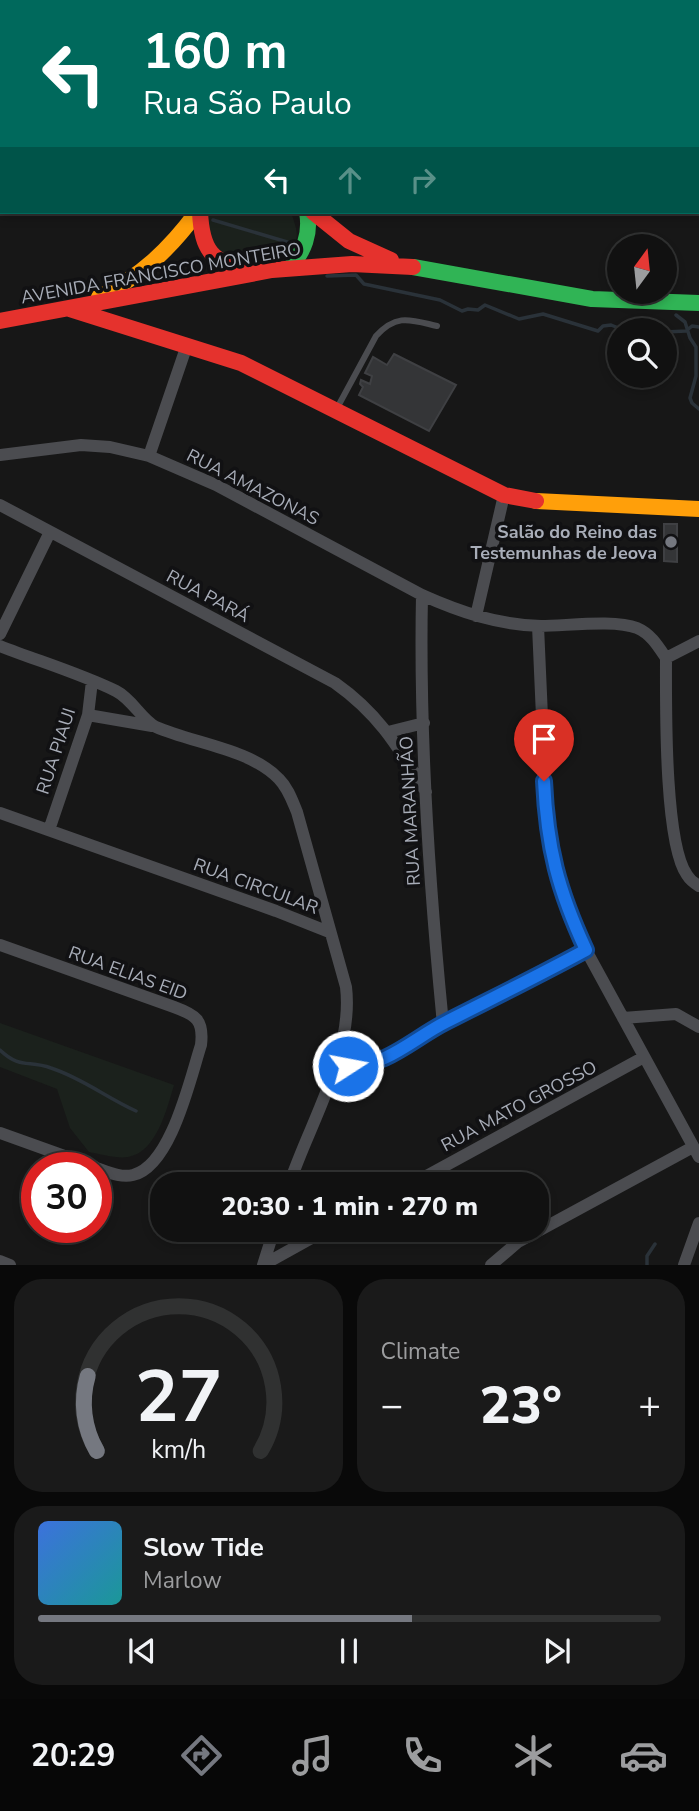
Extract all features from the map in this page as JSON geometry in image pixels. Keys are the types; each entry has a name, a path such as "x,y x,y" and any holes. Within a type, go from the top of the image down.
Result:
{"main road":[{"path":"72,308 121,287 149,267 176,242 197,214"},
{"path":"199,214 201,241 213,258 225,265 252,273"},
{"path":"290,268 305,246 309,233 307,214"},
{"path":"315,214 344,239 359,248 414,267 591,299 636,303 699,303"},
{"name":"AVENIDA FRANCISCO MONTEIRO","path":"0,321 290,268 345,264 414,267"},
{"path":"128,298 125,314 130,329"},
{"path":"72,308 250,367 504,495 539,502 699,509"}],"street":[{"path":"149,456 187,345"},
{"name":"RUA AMAZONAS","path":"0,454 81,445 110,447 149,456 216,485 422,595 476,616 538,626 626,625 652,637 666,658"},
{"path":"476,616 504,495"},
{"name":"RUA PARÁ","path":"0,505 335,683 365,707 388,732 426,792"},
{"path":"0,634 50,532"},
{"name":"RUA MARANHÃO","path":"422,595 421,655 426,792 433,918 443,1024"},
{"path":"491,1265 518,1242 696,1152 586,950 560,890 547,830 538,626"},
{"path":"699,641 666,658 666,728 673,832 683,869 699,886"},
{"path":"0,646 118,691 152,726"},
{"name":"RUA PIAUI","path":"49,830 88,715 92,681"},
{"path":"88,715 130,720 152,726 248,760 279,778 297,812 329,932"},
{"path":"388,732 424,723"},
{"name":"RUA CIRCULAR","path":"0,813 329,932 346,987 348,1003 336,1063 294,1172"},
{"name":"RUA ELIAS EID","path":"0,945 181,1009 201,1024 203,1033 197,1057 169,1139 154,1161 141,1172 122,1176 112,1173"},
{"path":"336,1063 360,1066 371,1064 586,950"},
{"path":"623,1018 676,1014 699,1027"},
{"name":"RUA MATO GROSSO","path":"434,1172 644,1058"},
{"name":"RUA ELIAS EID","path":"0,1133 52,1152"},
{"path":"684,1265 699,1223"},
{"path":"263,1265 270,1242"},
{"path":"263,1265 304,1242"},
{"path":"0,1261 10,1265"}],"lane":[{"path":"336,410 383,328 393,321 406,319 437,326"}],"shaded area":[{"path":"206,214 292,214 297,237 291,246 271,253 222,253 214,251 204,223"},
{"path":"0,1023 174,1085 164,1117 146,1147 128,1157 114,1157 112,1152 89,1152 70,1128 57,1089 0,1067"}],"building":[{"path":"394,354 456,385 429,431 359,395 363,387 361,380 370,384 372,376 365,373 373,357 387,365"},
{"name":"Salão do Reino das Testemunhas de Jeova","path":"664,524 677,524 677,562 664,561"}],"waterway":[{"path":"213,220 294,244"},
{"path":"327,276 356,275 364,284 440,300 462,311 478,310 485,305 519,319 543,314 598,331 607,326"},
{"path":"676,315 685,322 696,347 696,376 690,398 699,409"},
{"path":"677,331 686,331 692,326 699,327"},
{"path":"0,1050 13,1060 62,1072 136,1111"},
{"path":"647,1265 647,1256 655,1244"}],"traffic: fast":[{"path":"290,268 305,242 307,214"},
{"path":"413,267 592,299 699,303"}],"traffic: slow":[{"path":"99,297 153,261 195,214"},
{"path":"536,501 699,509"}],"traffic: jam":[{"path":"200,214 203,237 211,253 226,264 249,273"},
{"path":"315,214 349,241 391,260"},
{"path":"0,321 272,270 352,264 413,267"},
{"path":"70,309 241,363 504,495 536,501"}],"place":[{"name":"Salão do Reino das Testemunhas de Jeova","path":"671,542"}],"route":[{"path":"348,1066 371,1064 393,1054 443,1024 586,950 560,890 547,830 544,781"}]}
